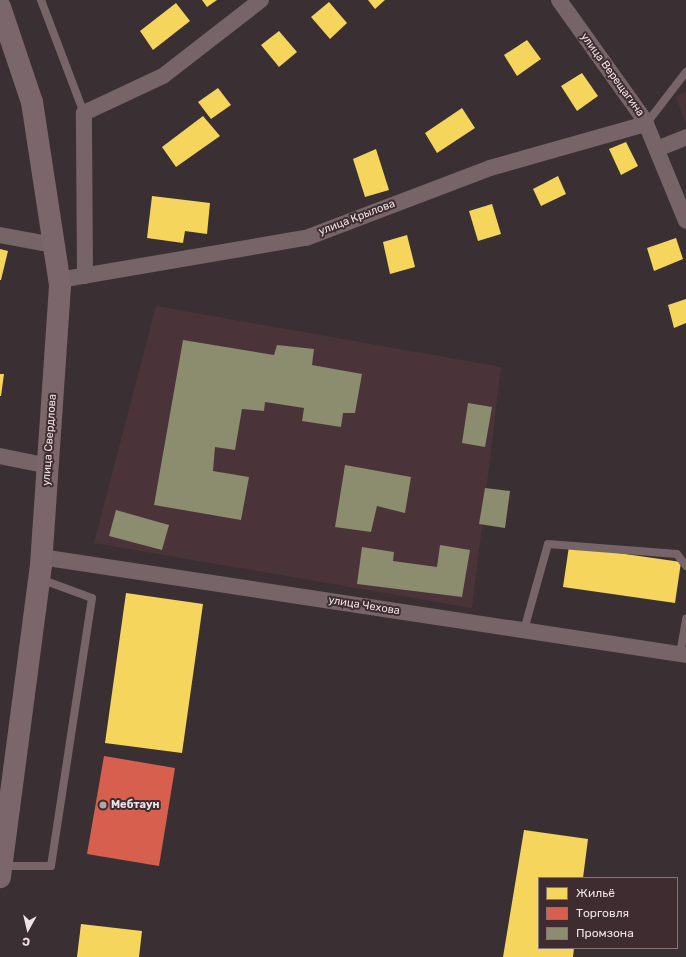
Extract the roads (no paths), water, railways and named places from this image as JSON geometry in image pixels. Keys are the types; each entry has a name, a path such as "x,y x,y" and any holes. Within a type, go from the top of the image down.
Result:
{"main road":[{"name":"улица Свердлова","path":"0,7 32,102 59,280 49,466 39,579 6,775 1,872"}],"street":[{"path":"85,276 84,113 163,76 260,0"},
{"name":"улица Верещагина","path":"558,0 646,124 686,221"},
{"name":"улица Крылова","path":"59,280 306,238 490,168 646,124"},
{"path":"657,149 686,137"},
{"path":"0,235 54,245"},
{"path":"0,456 49,466"},
{"name":"улица Чехова","path":"41,557 683,655"}],"lane":[{"path":"40,0 84,113"},
{"path":"646,124 686,72"},
{"path":"524,630 548,544 677,554 686,566"},
{"path":"1,872 51,866 92,598 39,579"},
{"path":"683,655 686,619"}],"place":[{"name":"Мебтаун","path":"103,805"}]}
